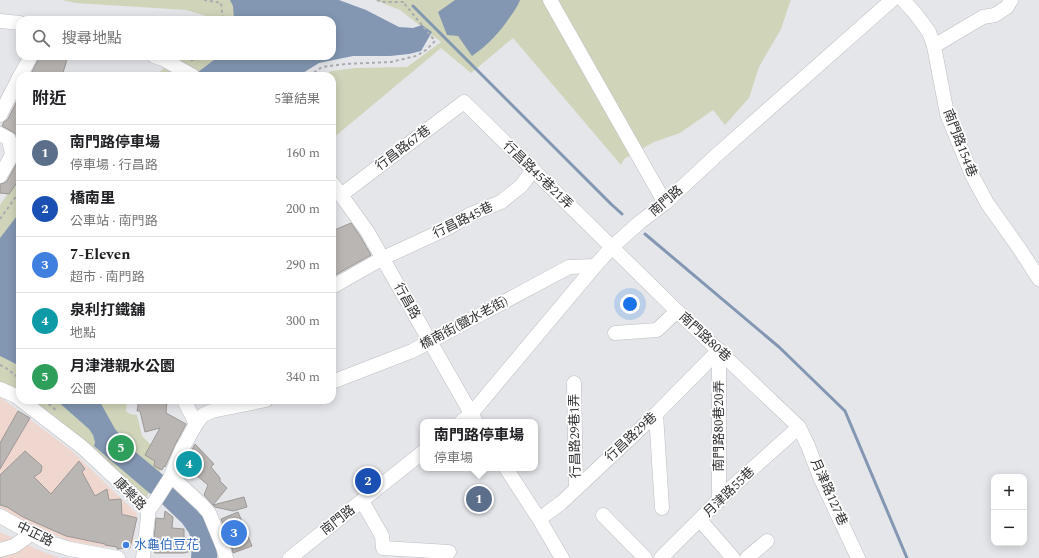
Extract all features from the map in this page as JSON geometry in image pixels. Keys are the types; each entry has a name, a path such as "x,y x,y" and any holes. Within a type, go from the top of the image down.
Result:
{"street":[{"path":"550,0 665,203"},
{"name":"南門路","path":"469,419 612,247 640,222 665,203 720,152 892,0"},
{"name":"南門路154巷","path":"903,0 929,32 934,46 947,114 972,175 987,203 1039,279"},
{"path":"934,46 983,17 995,15 1008,7 1011,0"},
{"path":"0,21 16,23"},
{"path":"22,72 29,60"},
{"path":"163,60 185,72"},
{"path":"0,114 16,84"},
{"name":"行昌路45巷21弄","path":"464,102 612,247"},
{"name":"行昌路67巷","path":"341,194 464,102"},
{"path":"0,134 9,139 12,155 0,176"},
{"name":"行昌路45巷","path":"336,285 383,258 448,228 469,215 501,202 521,186 533,170"},
{"name":"行昌路","path":"336,188 367,231 383,258 430,341 469,419"},
{"name":"南門路80巷","path":"612,247 799,427"},
{"name":"橋南街(鹽水老街)","path":"336,380 412,351 569,267 595,266"},
{"path":"615,333 658,330 677,311"},
{"name":"行昌路29巷","path":"539,519 561,503 656,414 719,350"},
{"name":"南門路80巷20弄","path":"719,350 719,501"},
{"name":"行昌路29巷1弄","path":"574,383 576,489"},
{"name":"康樂路","path":"0,389 16,396"},
{"name":"康樂路","path":"26,404 82,448 144,505 152,505 143,558"},
{"path":"186,404 196,424"},
{"path":"152,505 170,477 182,449 196,424 203,415 212,411 246,404"},
{"path":"656,414 662,508"},
{"name":"月津路55巷","path":"661,558 733,486 799,427"},
{"name":"月津路127巷","path":"799,427 820,477 858,558"},
{"name":"南門路","path":"290,558 420,454"},
{"path":"508,471 562,558"},
{"path":"170,477 202,505 209,514 226,558"},
{"path":"362,501 382,536 383,548 449,552"},
{"path":"603,515 645,558"},
{"name":"中正路","path":"0,516 47,542 70,549 118,558"},
{"path":"700,520 733,558"},
{"path":"0,550 14,546 31,534"},
{"path":"747,558 767,541"}],"path":[{"path":"204,0 221,3 223,16"},
{"path":"315,72 322,67 345,64 391,62 416,56 426,50 435,41 403,1 382,2 377,0"},
{"path":"0,219 16,197"},
{"path":"0,365 16,376"}],"shaded area":[{"path":"0,397 72,451 137,514 133,543 129,548 104,547 70,541 28,524 0,507"},
{"path":"0,532 41,551 60,558 0,558"}],"green space":[{"path":"62,0 238,0 240,16 206,16 186,10 76,3"},
{"path":"375,0 791,0 781,29 759,67 749,98 725,125 713,110 680,133 654,142 624,159 621,165 513,38 471,73 441,48 336,136 336,72 330,72 355,68 407,67 441,42 400,10"},
{"path":"176,60 227,60 229,72 159,72"},
{"path":"16,182 16,389 0,382 0,205"},
{"path":"36,404 127,404 126,411 130,414 137,415 142,436 166,460 145,500"}],"water":[{"path":"230,0 339,0 366,10 399,27 413,28 422,25 432,32 421,51 390,56 353,56 336,60 336,16 234,16 233,6"},
{"path":"455,0 520,0 498,33 472,56 458,36 447,35 438,12"},
{"path":"214,60 334,60 319,63 304,72 198,72"},
{"path":"16,217 16,364 0,356 0,238"},
{"path":"61,404 101,404 115,429 133,450 197,503 205,515 218,552 217,558 191,558 192,543 189,533 182,523 160,502 94,446 95,442 93,435 89,429"}],"building":[{"path":"38,60 67,60 63,72 32,72"},
{"path":"16,103 16,134 2,126 8,119"},
{"path":"16,165 16,184 9,194 0,193 0,184 7,181"},
{"path":"351,223 371,255 336,275 336,229"},
{"path":"138,404 167,404 166,413 186,424 165,467 164,466 162,470 154,466 155,461 145,455 160,428 145,432 140,411 137,411"},
{"path":"18,411 30,418 0,469 0,443"},
{"path":"195,444 214,464 211,467 220,478 220,481 227,488 213,505 204,495 208,485 184,465"},
{"path":"25,451 42,466 41,472 34,477 51,494 79,461 85,469 82,472 95,496 107,489 109,500 121,499 122,515 137,518 130,548 117,549 117,547 66,536 0,505 0,475"},
{"path":"244,497 247,507 233,511 215,507 213,505"},
{"path":"165,511 173,517 172,528 184,529 184,537 190,539 191,551 184,553 155,553 153,550 156,518 164,519"},
{"path":"238,512 252,546 233,553 221,519"}],"waterway":[{"path":"413,6 622,214"},
{"path":"645,234 779,347 845,411 907,558"}],"place":[{"name":"月津港親水公園","path":"121,448"},
{"name":"泉利打鐵舖","path":"189,464"},
{"name":"橋南里","path":"368,481"},
{"name":"南門路停車場","path":"479,499"},
{"name":"7-Eleven","path":"234,533"},
{"name":"水龜伯豆花","path":"126,545"}]}
